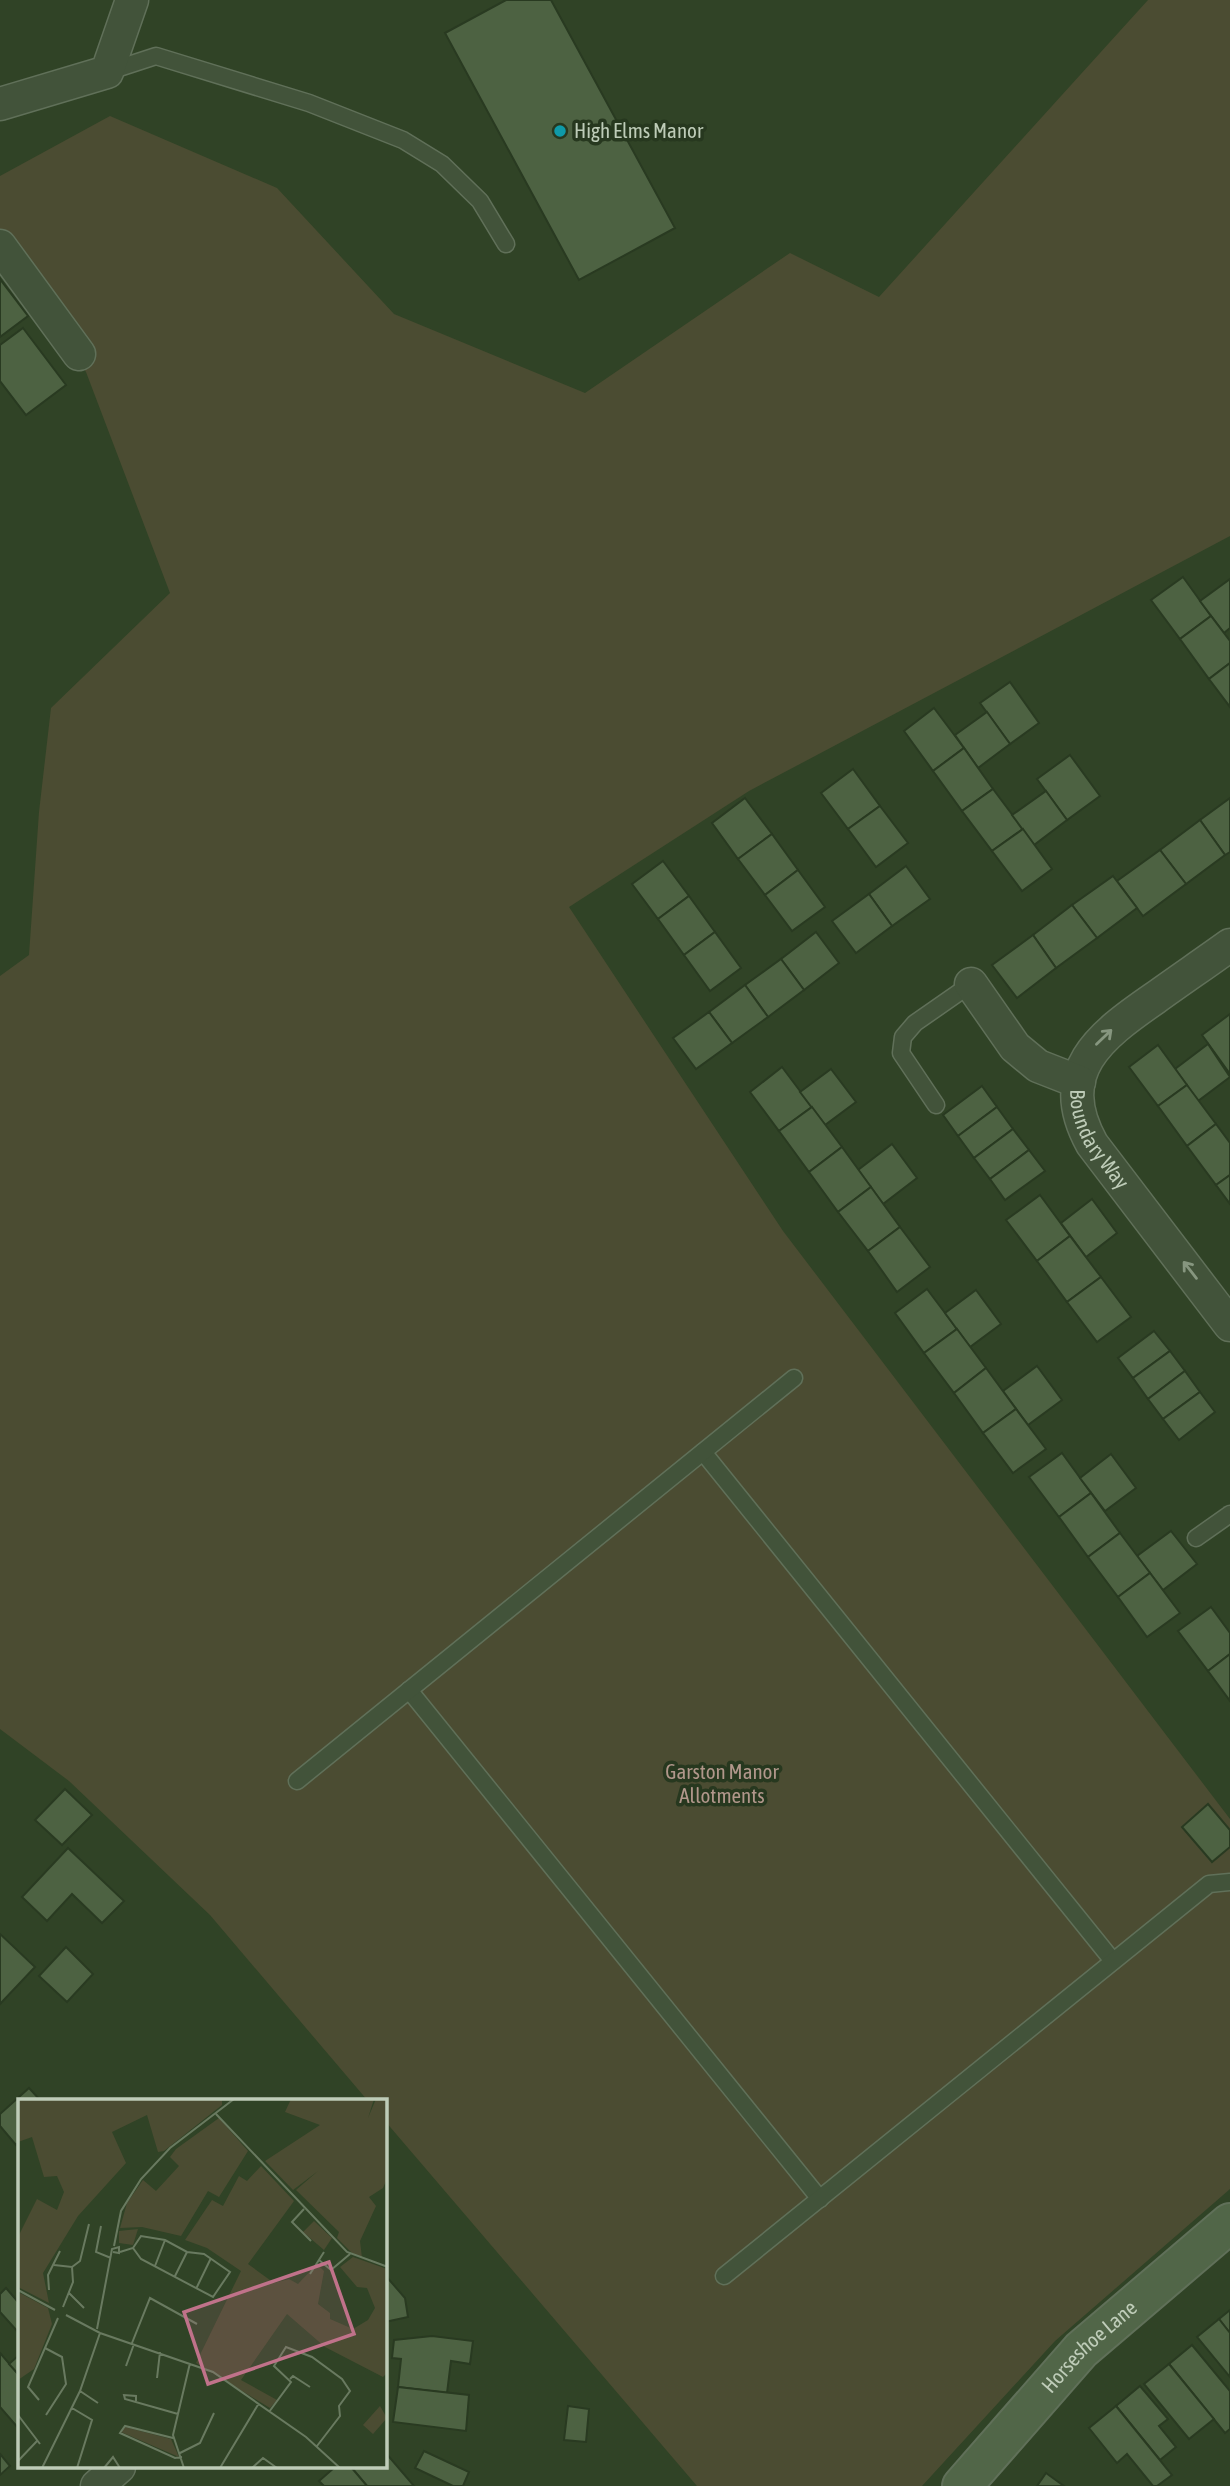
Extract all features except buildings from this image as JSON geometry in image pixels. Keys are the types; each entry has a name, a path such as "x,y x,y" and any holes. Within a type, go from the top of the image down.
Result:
{"street":[{"path":"0,104 107,72 132,0"},
{"path":"0,246 79,354"},
{"name":"Boundary Way","path":"1230,945 1122,1021 1096,1044 1084,1063 1079,1082 1079,1116 1092,1144 1230,1325"},
{"path":"971,984 1015,1046 1038,1066 1079,1082"},
{"name":"Horseshoe Lane","path":"962,2486 1081,2350 1230,2222"},
{"path":"97,2486 118,2468"}],"lane":[{"path":"107,72 156,56 309,103 403,140 442,164 480,201 506,244"},
{"path":"936,1105 901,1053 903,1037 915,1023 971,984"},
{"path":"298,1781 794,1378"},
{"path":"704,1452 1113,1961"},
{"path":"1196,1538 1230,1514"},
{"path":"410,1690 820,2199"},
{"path":"724,2276 1209,1884 1230,1882"}],"green space":[{"name":"Garston Manor Allotments","path":"1148,0 1230,0 1230,536 749,791 569,907 783,1231 1230,1819 1230,2189 1055,2341 922,2486 697,2486 387,2123 387,2099 366,2099 210,1915 69,1781 0,1729 0,976 29,955 39,812 51,708 170,593 86,372 0,237 0,176 110,116 277,188 394,314 585,393 790,253 879,297"}],"place":[{"name":"High Elms Manor","path":"560,131"}]}
